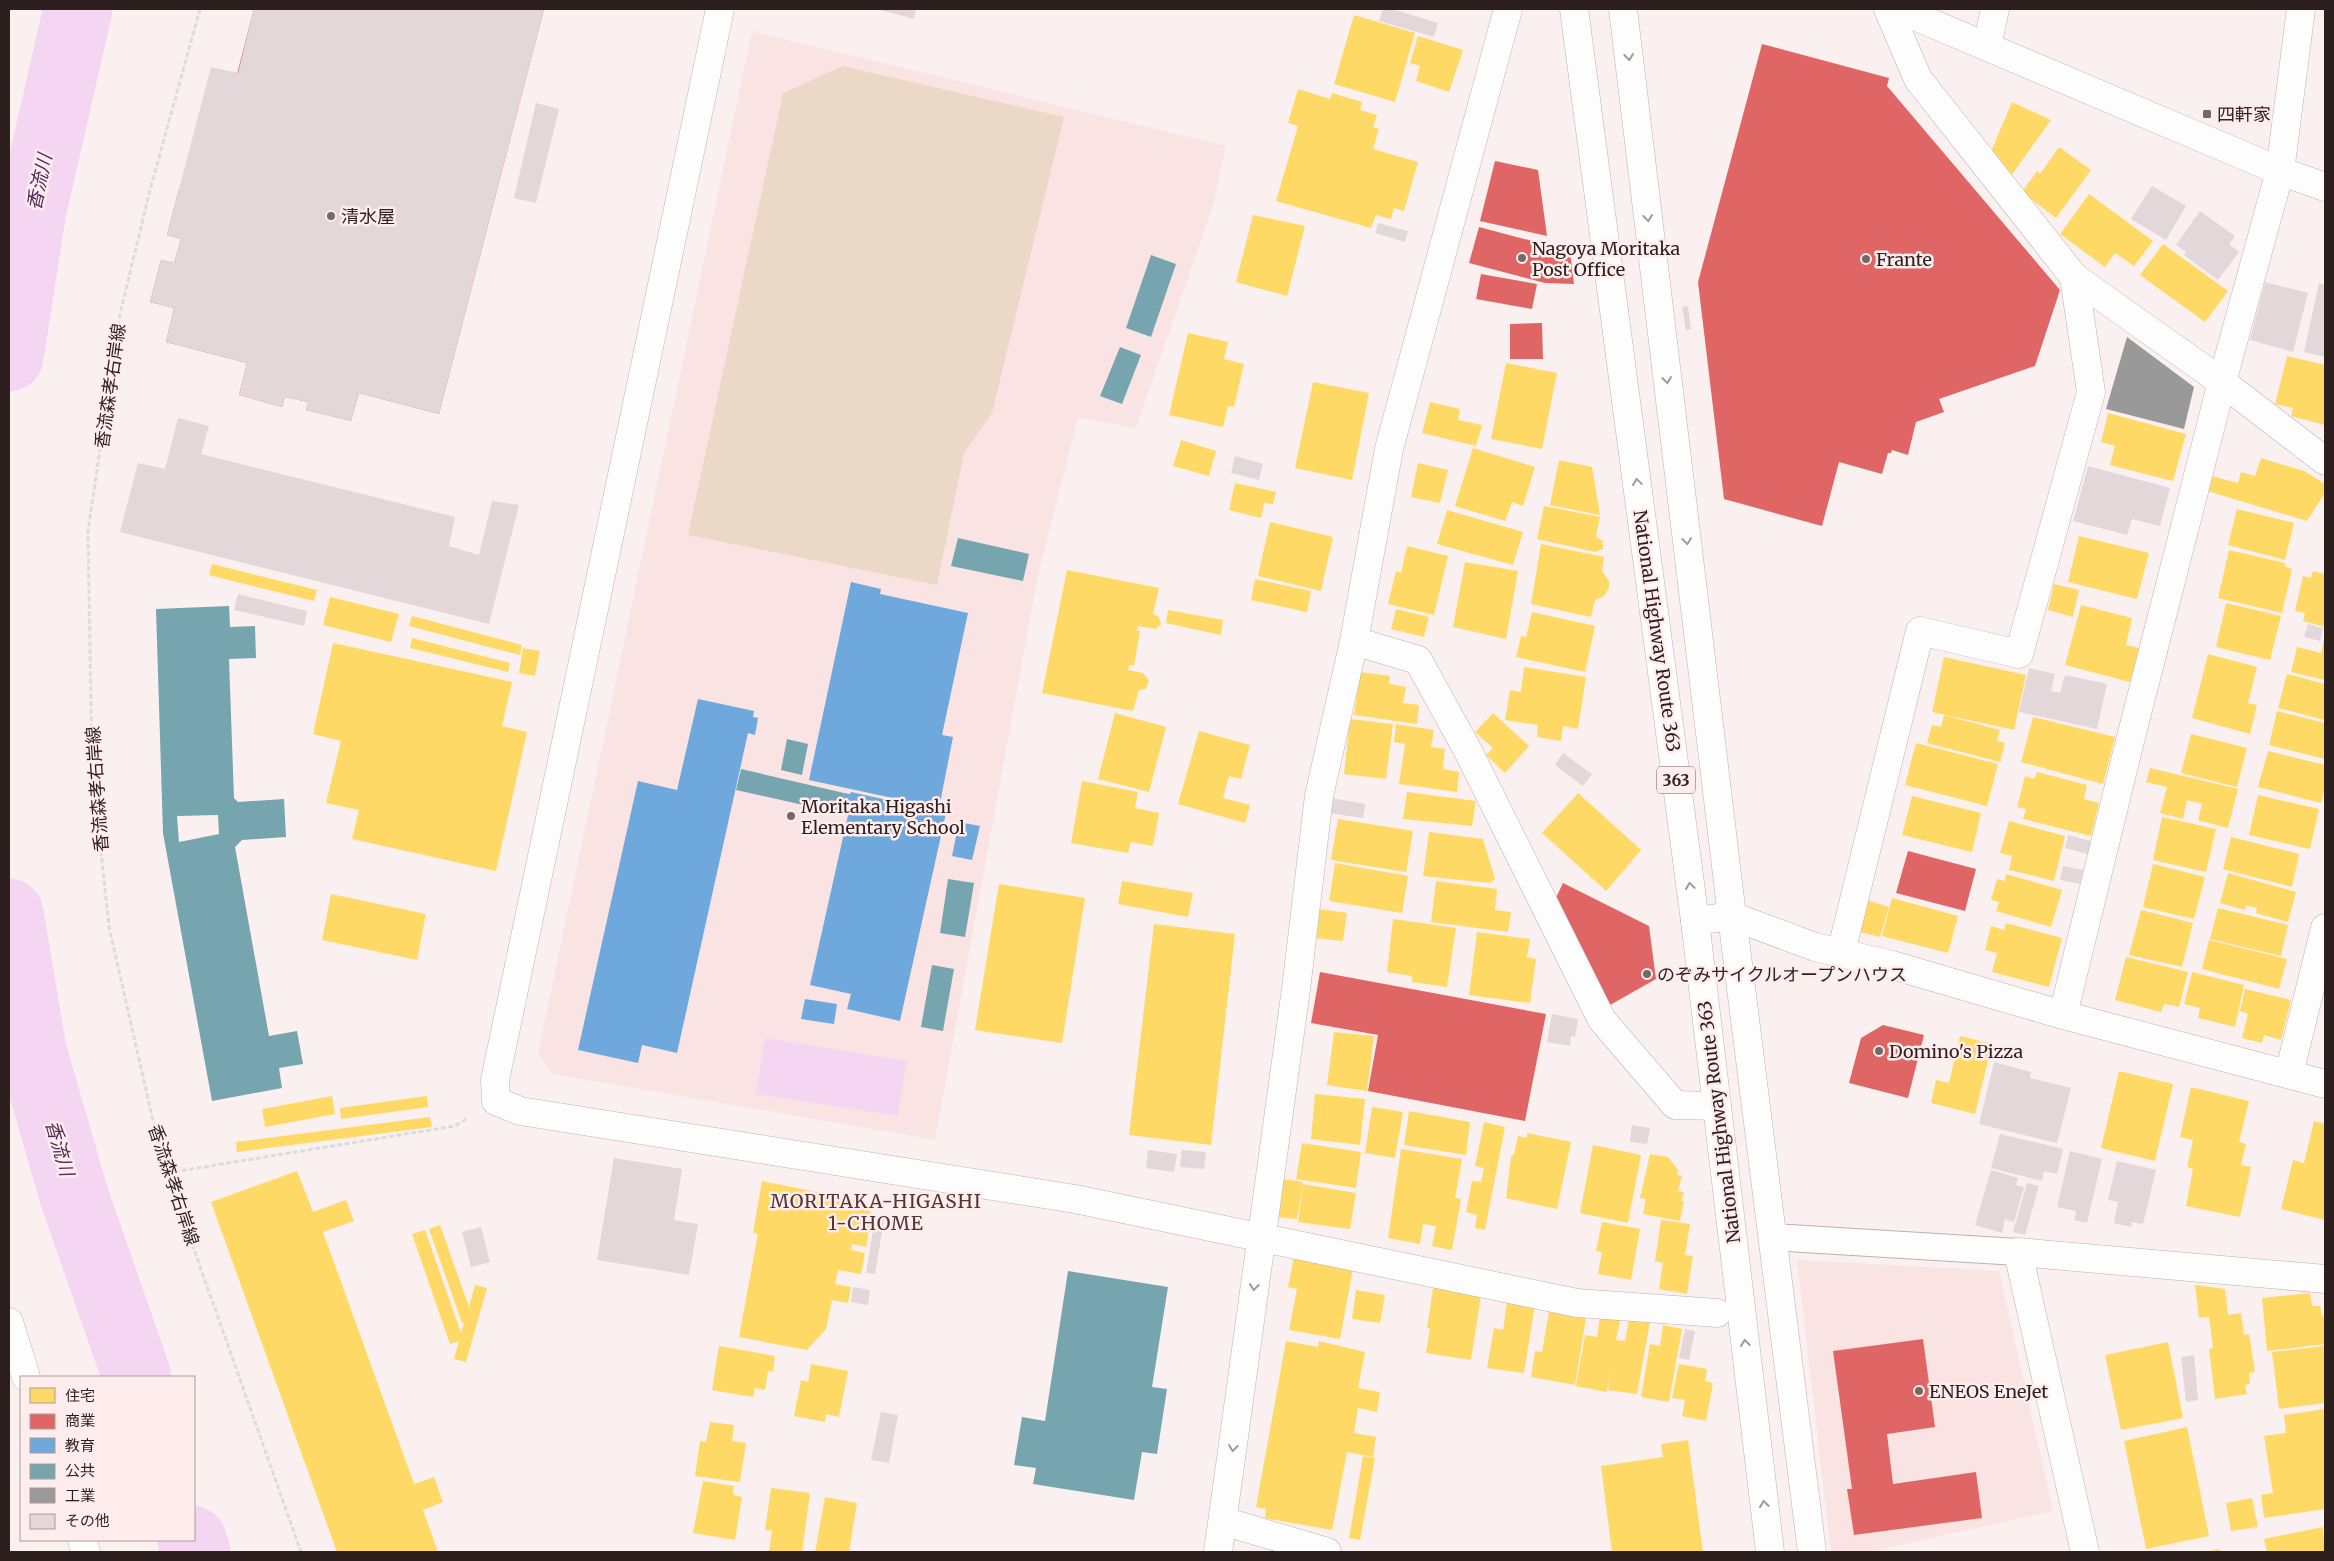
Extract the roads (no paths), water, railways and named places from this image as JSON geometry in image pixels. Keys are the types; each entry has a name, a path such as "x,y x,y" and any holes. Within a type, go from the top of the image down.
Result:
{"main road":[{"path":"720,9 495,1080 496,1101 520,1111 1075,1198 1260,1239 1355,1256 1577,1303 1717,1313"},
{"path":"1218,1552 1296,988 1319,796 1354,641 1389,448 1508,9"},
{"name":"National Highway Route 363","path":"1574,9 1695,921 1770,1552"},
{"name":"363","path":"1623,9 1732,916 1812,1552"},
{"path":"1888,9 1918,79 2074,277 2222,382 2325,461"},
{"path":"1898,9 2280,171 2325,187"},
{"path":"1987,46 1995,9"},
{"path":"2063,1015 2130,741 2222,382 2280,171 2300,9"},
{"path":"1840,953 1920,631 2020,654 2091,392 2074,277"},
{"path":"1354,641 1418,660 1468,750 1602,1020 1675,1105 1717,1106"},
{"path":"1695,921 1732,916 1815,947 1892,965 2063,1015 2325,1084"},
{"path":"2289,1074 2325,928"},
{"path":"2085,1552 2018,1252 2325,1280"},
{"path":"9,1322 26,1376"},
{"path":"1223,1521 1327,1552"}],"street":[{"path":"1772,1237 2018,1252"}],"waterway":[{"name":"香流川","path":"9,357 32,210 78,9"},
{"name":"香流川","path":"9,913 32,1050 74,1196 137,1376"},
{"name":"香流川","path":"192,1541 196,1552"}],"place":[{"name":"四軒家","path":"2207,114"},
{"name":"清水屋","path":"331,216"},
{"name":"Nagoya Moritaka Post Office","path":"1522,258"},
{"name":"Frante","path":"1866,259"},
{"name":"Moritaka Higashi Elementary School","path":"791,816"},
{"name":"のぞみサイクルオープンハウス","path":"1647,974"},
{"name":"Domino's Pizza","path":"1879,1051"},
{"name":"ENEOS EneJet","path":"1919,1391"}],"district":[{"name":"MORITAKA-HIGASHI 1-CHOME","path":"876,1212"}]}
